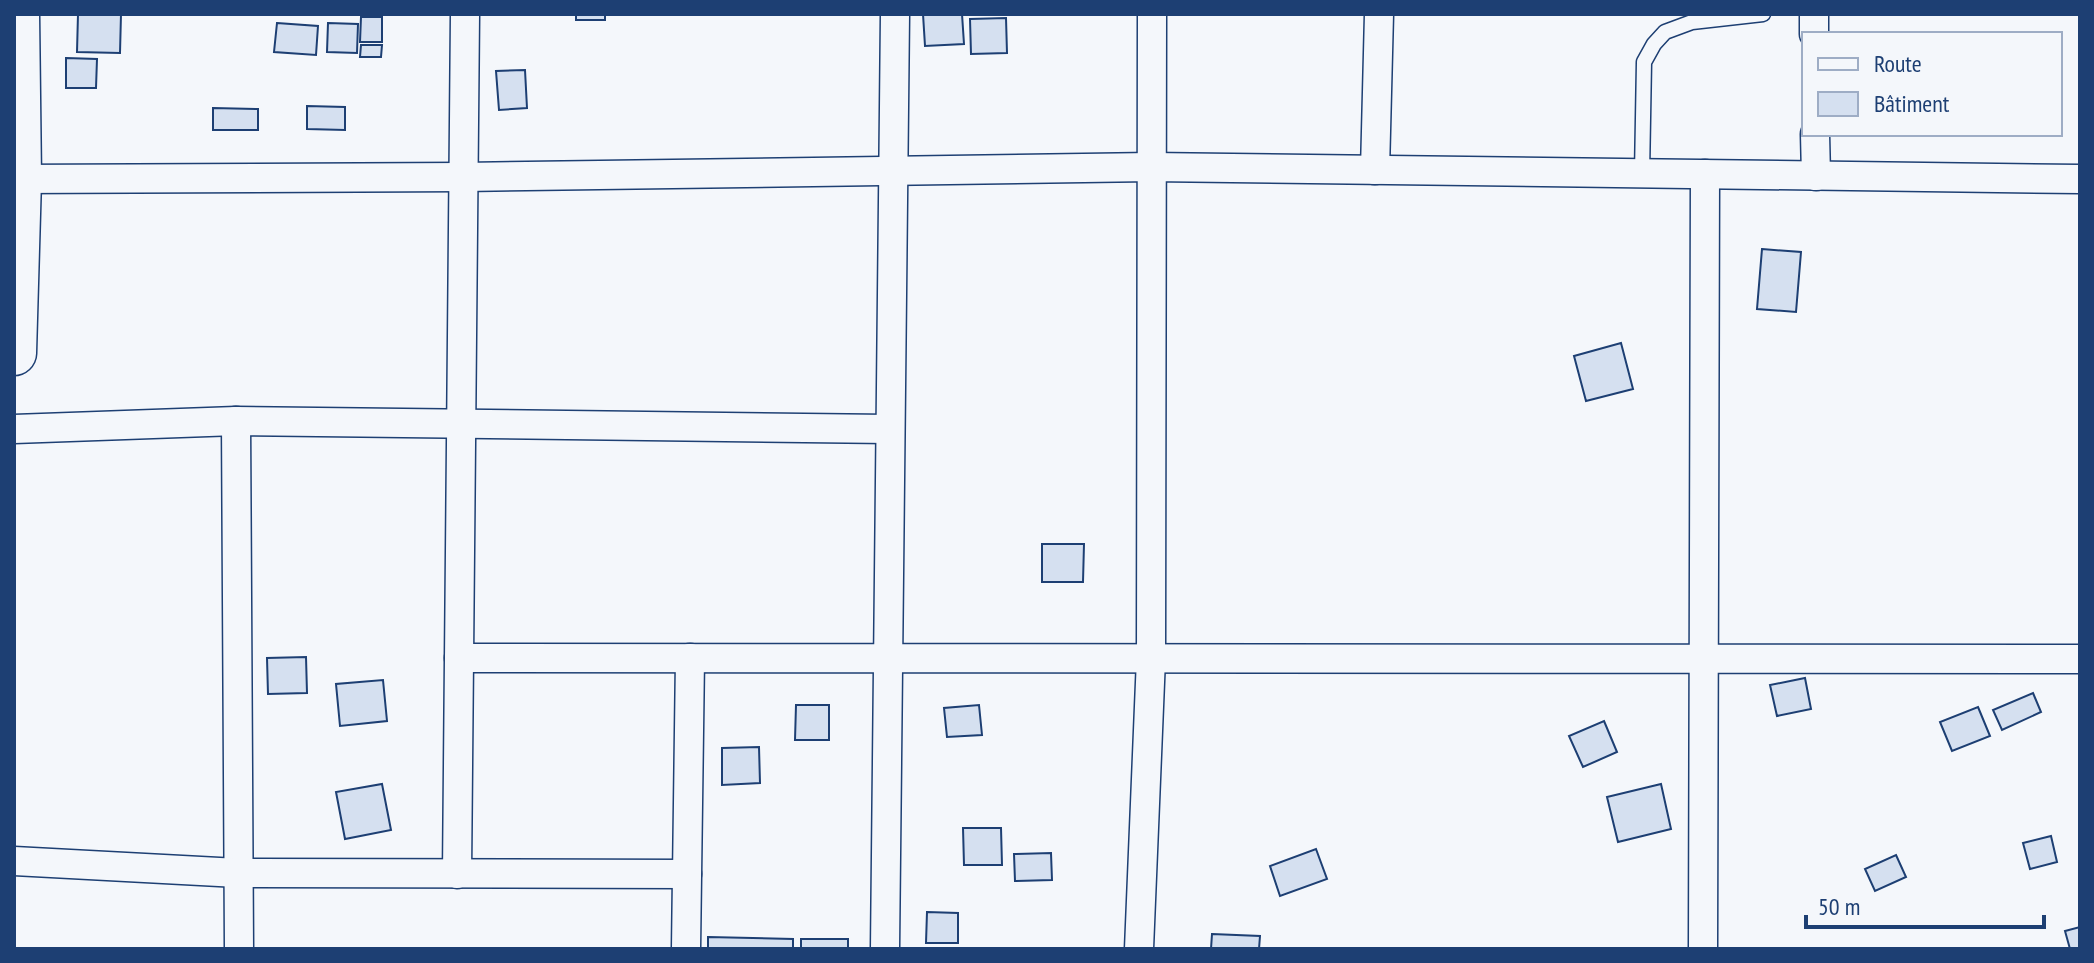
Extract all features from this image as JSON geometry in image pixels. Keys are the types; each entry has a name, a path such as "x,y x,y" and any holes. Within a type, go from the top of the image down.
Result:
{"main road":[{"path":"14,353 17,14"}],"street":[{"path":"457,874 465,14"},
{"path":"885,949 895,14"},
{"path":"1139,949 1151,658 1152,14"},
{"path":"1375,170 1379,14"},
{"path":"1815,136 1816,176"},
{"path":"16,179 464,177 1151,167 2080,179"},
{"path":"1703,949 1705,174"},
{"path":"14,429 236,421 889,429"},
{"path":"236,421 239,949"},
{"path":"459,658 2080,659"},
{"path":"686,949 690,658"},
{"path":"14,861 238,873 687,874"}],"lane":[{"path":"1642,174 1644,62 1654,44 1665,32 1692,22 1763,14"}],"building":[{"path":"78,14 121,14 120,53 77,52"},
{"path":"576,14 605,14 605,20 576,20"},
{"path":"923,14 962,14 964,44 925,46"},
{"path":"361,17 382,17 382,42 360,42"},
{"path":"1006,18 1007,53 971,54 970,19"},
{"path":"277,23 318,26 316,55 274,52"},
{"path":"328,23 358,24 357,53 327,52"},
{"path":"361,45 382,45 381,57 360,57"},
{"path":"66,58 97,59 96,88 66,88"},
{"path":"525,70 527,108 499,110 496,71"},
{"path":"307,106 345,107 345,130 307,129"},
{"path":"213,108 258,109 258,130 213,130"},
{"path":"1762,249 1801,252 1796,312 1757,309"},
{"path":"1621,343 1633,389 1586,401 1574,356"},
{"path":"1042,544 1084,544 1083,582 1042,582"},
{"path":"306,657 307,693 268,694 267,658"},
{"path":"1805,678 1811,709 1777,716 1770,685"},
{"path":"383,680 387,721 340,726 336,684"},
{"path":"2033,693 2041,712 2002,730 1993,710"},
{"path":"796,705 829,705 829,740 795,740"},
{"path":"979,705 982,735 947,737 944,708"},
{"path":"1978,707 1990,736 1952,751 1940,722"},
{"path":"1604,721 1617,752 1583,767 1569,736"},
{"path":"759,747 760,783 722,785 722,748"},
{"path":"382,784 391,830 345,839 336,792"},
{"path":"1661,784 1671,829 1618,842 1607,797"},
{"path":"963,828 1001,828 1002,865 964,865"},
{"path":"2051,836 2057,862 2030,869 2023,843"},
{"path":"1316,849 1327,879 1280,896 1270,866"},
{"path":"1051,853 1052,880 1015,881 1014,854"},
{"path":"1896,855 1906,877 1875,891 1865,869"},
{"path":"927,912 958,913 958,943 926,943"},
{"path":"2080,927 2080,949 2070,949 2065,931"},
{"path":"1212,934 1260,936 1259,949 1211,949"},
{"path":"708,937 793,939 793,949 708,949"},
{"path":"801,939 848,939 848,949 801,949"}]}
